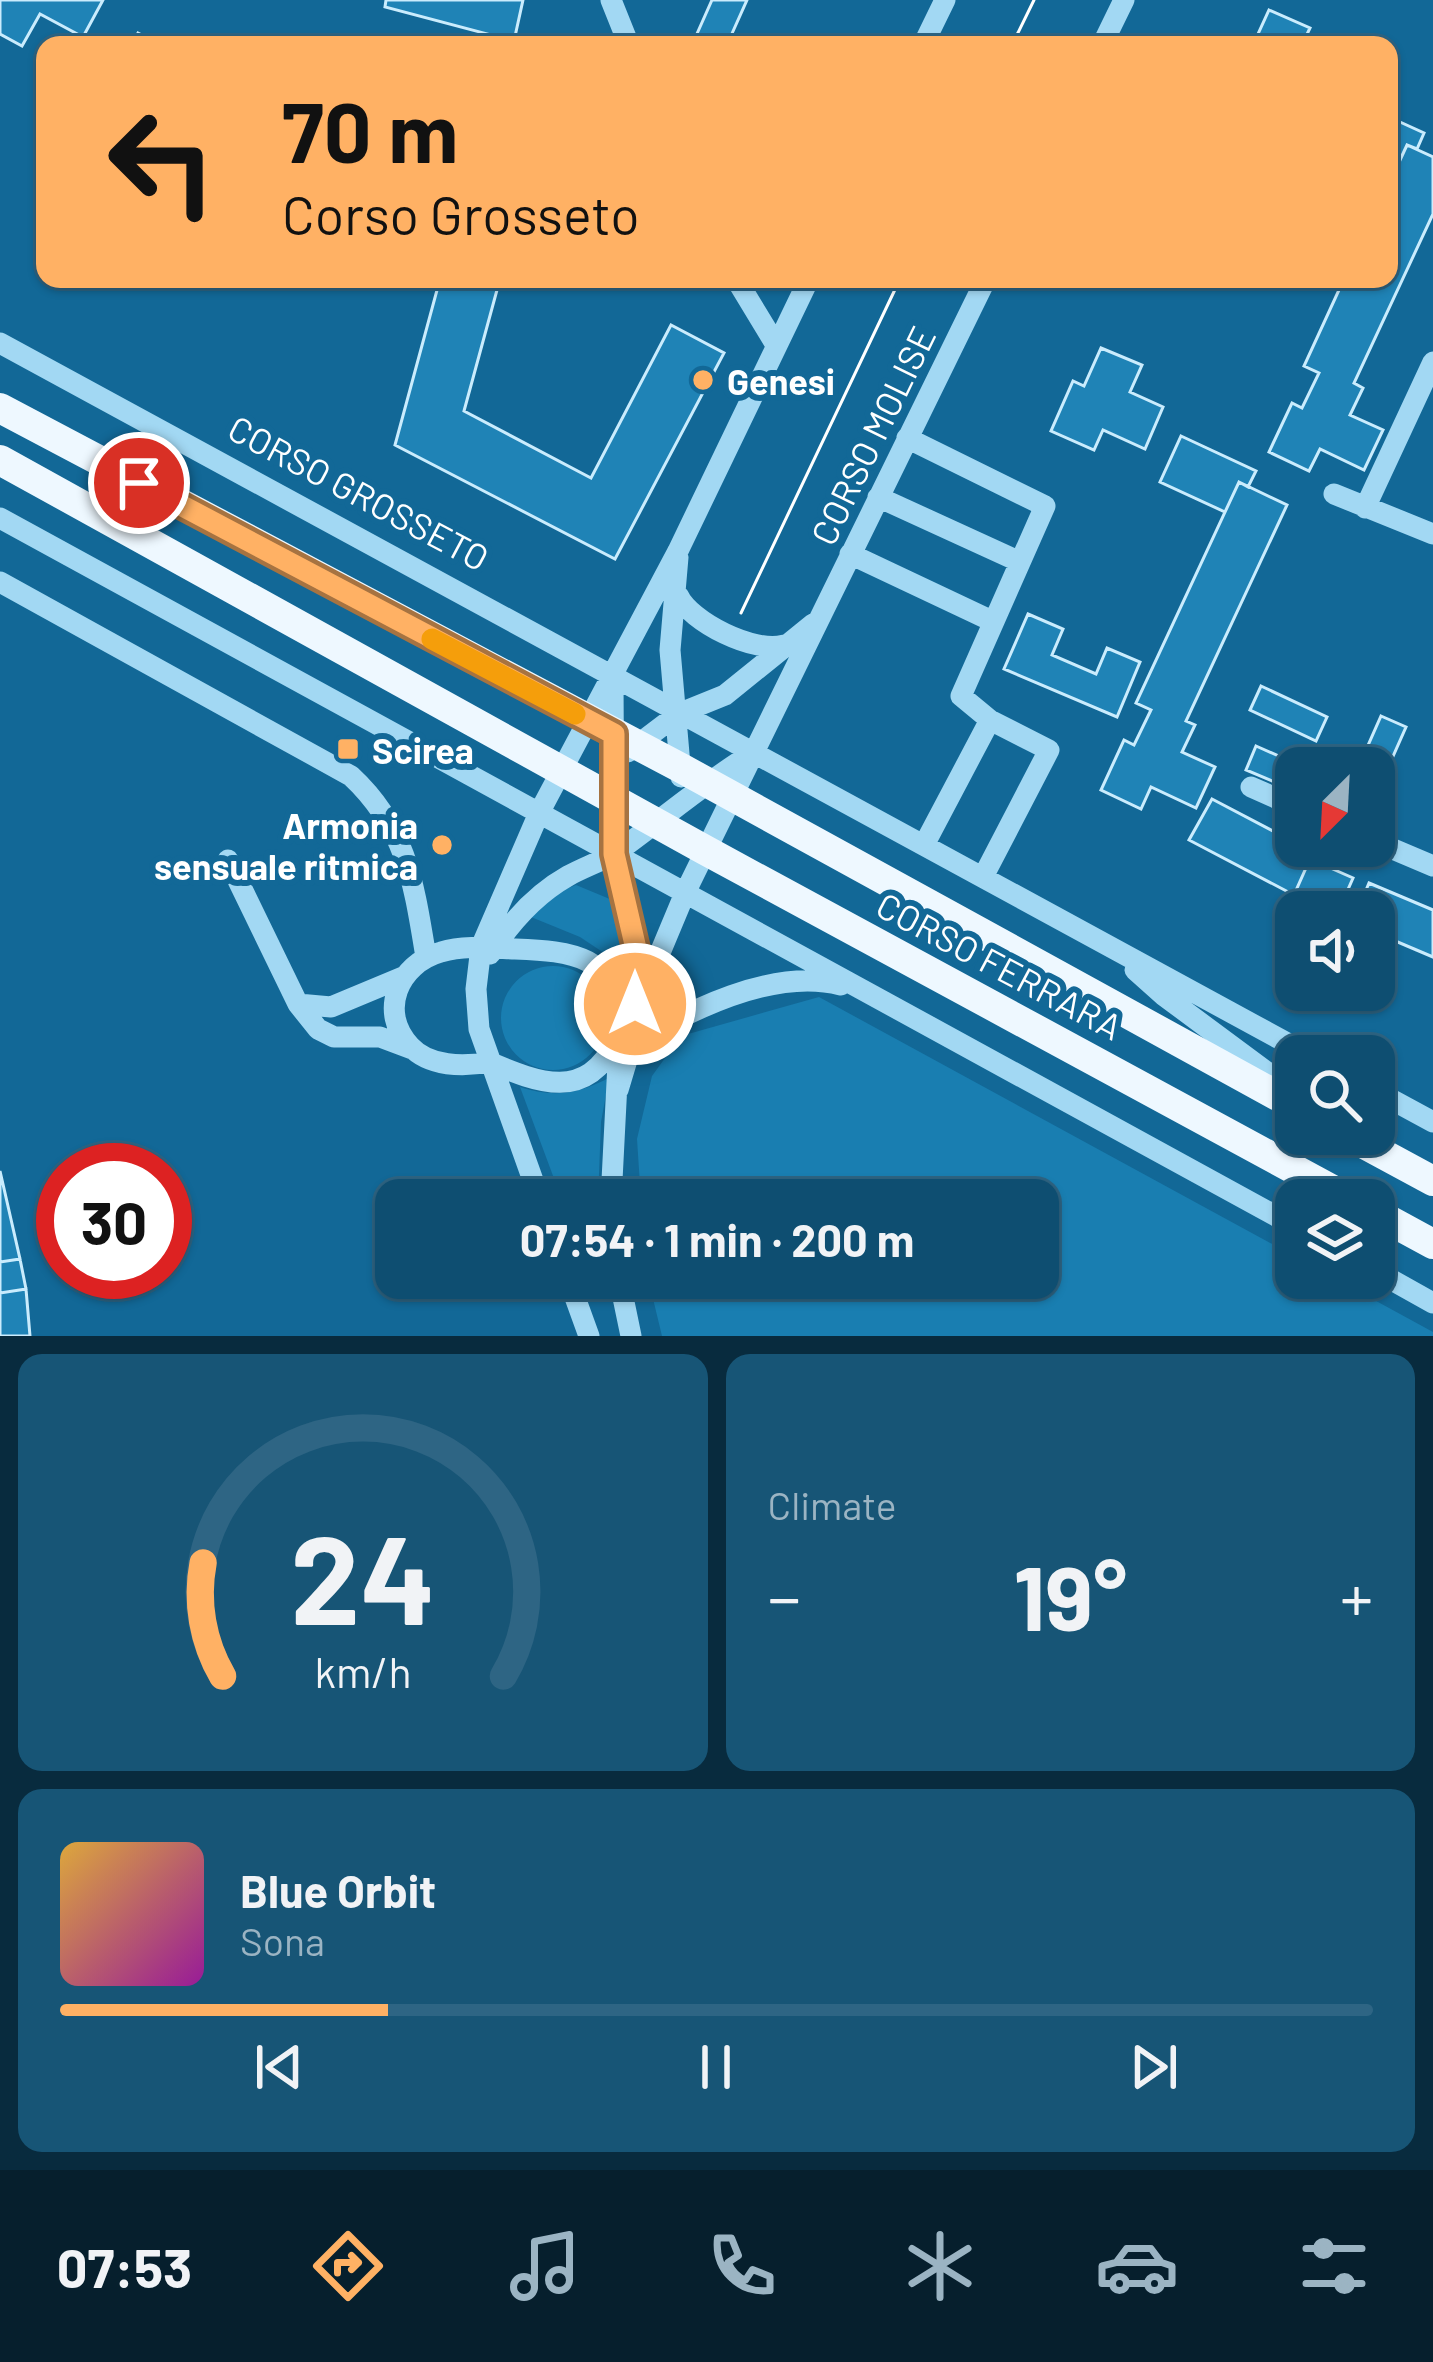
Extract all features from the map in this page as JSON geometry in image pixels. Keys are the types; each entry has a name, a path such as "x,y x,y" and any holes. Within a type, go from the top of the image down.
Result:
{"main road":[{"path":"0,408 613,741 706,782"},
{"path":"0,460 588,783"},
{"name":"CORSO FERRARA","path":"706,782 1275,1094"},
{"name":"CORSO FERRARA","path":"588,783 1313,1179"},
{"path":"1386,1155 1433,1181"},
{"path":"1395,1223 1433,1244"}],"street":[{"path":"610,0 625,36"},
{"path":"927,36 945,0"},
{"path":"1106,36 1124,0"},
{"path":"741,288 776,345"},
{"path":"532,1179 489,1062 478,1021 477,978 539,813 588,783 613,741 613,674 678,551 804,288"},
{"name":"CORSO MOLISE","path":"680,836 706,782 754,752 982,288"},
{"name":"CORSO GROSSETO","path":"0,343 613,674 678,714"},
{"path":"1365,508 1433,362"},
{"path":"0,392 98,461"},
{"path":"908,438 1045,506 961,696 990,719 1049,750 983,877"},
{"path":"1334,494 1433,534"},
{"path":"878,497 1020,562"},
{"path":"0,518 1275,1216"},
{"path":"618,1049 685,892 681,802 706,782 678,714 670,650 678,551"},
{"path":"850,554 992,621"},
{"path":"0,582 351,776 377,805 407,859 426,957"},
{"path":"677,595 691,614 756,647 773,649 789,643"},
{"name":"CORSO MOLISE","path":"613,741 724,695 818,620"},
{"name":"CORSO FERRARA","path":"678,714 1275,1036"},
{"path":"924,845 990,719"},
{"path":"588,783 613,741"},
{"path":"588,783 614,854 637,953 635,1004"},
{"path":"1251,788 1275,798"},
{"path":"488,948 565,878 614,854 680,836"},
{"path":"1395,850 1433,866"},
{"path":"228,860 298,1004 326,1034 380,1037 461,1066 489,1062 542,1082 562,1083 592,1072 618,1049 684,1014 792,980 829,982 876,996"},
{"name":"CORSO FERRARA","path":"1109,945 1163,995 1275,1078"},
{"path":"298,1004 331,1007 403,977 426,957 452,950 567,952 596,966 620,1006 612,1179"},
{"path":"618,1049 657,960"},
{"path":"403,977 395,991 393,1011 412,1049"},
{"path":"1395,1101 1433,1122"},
{"path":"1395,1282 1433,1303"},
{"path":"576,1299 589,1336"},
{"path":"624,1299 631,1336"}],"shaded area":[{"path":"576,885 617,902 625,967 580,937 531,917 561,891"},
{"path":"553,966 573,970 590,981 601,998 605,1018 601,1038 590,1055 573,1066 553,1070 533,1066 516,1055 505,1038 501,1018 505,998 516,981 533,970"},
{"path":"819,997 1275,1246 1275,1299 1372,1299 1433,1336 662,1336 653,1299 1059,1299 1059,1179 640,1179 637,1139 652,1076 681,1036"},
{"path":"609,1078 599,1179 554,1179 520,1087 565,1093"}],"building":[{"path":"0,0 103,0 84,36 40,14 22,46 0,34"},
{"path":"386,0 523,0 515,36 495,36 385,7"},
{"path":"712,0 747,0 731,36 696,36"},
{"path":"1269,10 1310,28 1306,36 1257,36"},
{"path":"1398,121 1424,133 1417,149 1407,145 1398,164"},
{"path":"1407,145 1433,157 1433,214 1354,383 1363,388 1350,415 1383,430 1364,470 1320,449 1309,471 1269,452 1292,403 1302,408 1319,373 1304,366 1340,288 1398,288 1398,164"},
{"path":"438,288 498,288 464,411 591,478 671,325 724,353 615,559 395,445"},
{"path":"1101,348 1142,365 1130,392 1163,407 1145,449 1103,430 1094,450 1051,431 1073,381 1084,386"},
{"path":"1181,436 1256,471 1248,487 1239,482 1225,512 1160,482"},
{"path":"1239,482 1287,505 1186,721 1195,725 1182,752 1215,767 1196,808 1151,787 1141,809 1101,790 1124,740 1134,745 1151,710 1136,703"},
{"path":"1028,614 1063,629 1052,655 1096,674 1107,648 1140,662 1117,717 1004,669"},
{"path":"1261,686 1327,717 1316,741 1250,710"},
{"path":"1381,716 1406,727 1395,752 1395,747 1367,747"},
{"path":"1256,746 1275,754 1275,782 1246,770"},
{"path":"1212,799 1275,832 1275,867 1306,867 1296,891 1286,891 1189,840"},
{"path":"1306,867 1328,867 1353,878 1347,891 1296,891"},
{"path":"1395,894 1433,910 1433,957 1395,941"},
{"path":"0,1171 20,1259 0,1262"},
{"path":"20,1259 26,1289 0,1293 0,1262"},
{"path":"26,1289 30,1336 0,1336 0,1293"}],"tram line":[{"path":"1016,36 1034,0"},
{"path":"741,613 896,288"}],"slow traffic":[{"path":"432,639 575,714"}],"place":[{"name":"Genesi","path":"703,380"},
{"name":"Scirea","path":"348,749"},
{"name":"Armonia sensuale ritmica","path":"442,845"}],"route":[{"path":"139,483 614,734 614,854 637,953 635,1004"}]}
